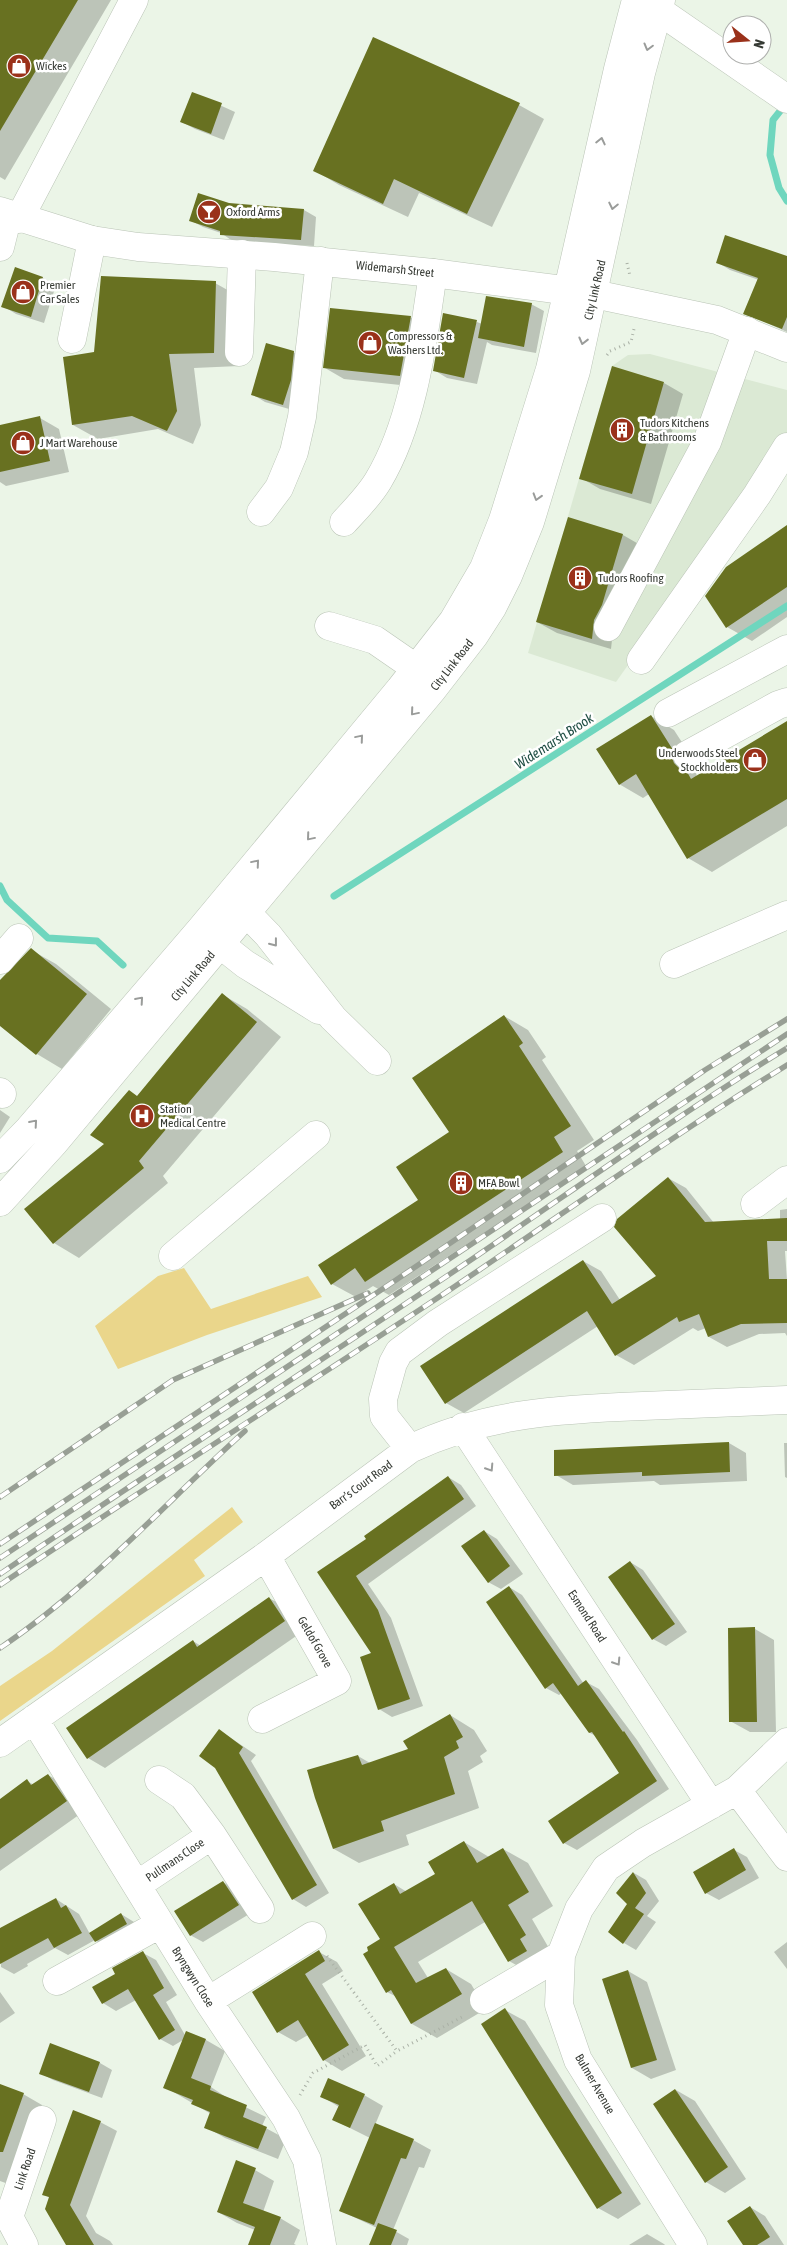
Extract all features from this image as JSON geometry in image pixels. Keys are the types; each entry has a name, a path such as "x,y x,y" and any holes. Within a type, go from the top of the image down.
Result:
{"main road":[{"path":"0,247 9,215 134,0"},
{"path":"649,3 785,97"},
{"name":"City Link Road","path":"0,1202 54,1143 417,669 453,621 484,568 503,520 550,369 618,69 649,3"},
{"name":"City Link Road","path":"238,903 433,689 474,636 492,608 508,576 530,522 576,371 639,82 649,3"},
{"name":"Widemarsh Street","path":"9,215 92,240 138,247 242,254 433,272 594,294 687,312 748,331 787,348"},
{"path":"72,339 92,240"},
{"path":"239,352 242,254"},
{"path":"261,512 279,488 294,452 302,417 320,261"},
{"path":"344,522 364,501 379,481 406,414 417,372 433,272"},
{"path":"608,627 707,442 748,331"},
{"path":"641,660 757,495 787,447"},
{"path":"329,626 375,640 417,669"},
{"path":"668,713 787,648"},
{"path":"687,755 778,705 787,702"},
{"path":"238,903 268,935 333,1018 377,1061"},
{"path":"674,964 787,915"},
{"path":"210,937 244,964 333,1018"},
{"name":"City Link Road","path":"0,1159 210,937"},
{"path":"0,960 19,938"},
{"path":"173,1256 316,1135"},
{"path":"755,1204 787,1180"},
{"path":"410,1450 384,1416 383,1399 393,1363 399,1352 438,1323 602,1218"},
{"name":"Barr's Court Road","path":"0,1743 266,1556 410,1450 436,1437 463,1427 519,1414 587,1408 787,1400"},
{"name":"Esmond Road","path":"463,1427 711,1805"},
{"name":"Geldof Grove","path":"262,1719 337,1681 266,1556"},
{"name":"Bryngwyn Close","path":"34,1719 160,1924 286,2118 307,2160 322,2245"},
{"name":"Bulmer Avenue","path":"693,2245 578,2060 559,2005 561,1955 579,1909 606,1868 643,1843 737,1790 787,1742"},
{"name":"Pullmans Close","path":"159,1780 183,1796 212,1835 260,1909"},
{"path":"737,1790 787,1857"},
{"name":"Pullmans Close","path":"137,1885 212,1835"},
{"path":"57,1981 160,1924"},
{"path":"208,2000 312,1936"},
{"path":"484,2000 561,1955"},
{"name":"Link Road","path":"24,2245 4,2219 42,2120"}],"path":[{"path":"312,1936 397,2051"},
{"path":"286,2118 313,2073 365,2044 377,2066 397,2051 465,2016 484,2000"}],"shaded area":[{"path":"650,354 787,390 787,435 772,462 616,682 528,653 612,366 628,355"},
{"path":"184,1268 211,1309 308,1276 322,1297 207,1335 118,1369 95,1326 158,1276"},
{"path":"232,1507 243,1522 194,1560 205,1576 0,1721 0,1686 52,1651"}],"building":[{"name":"Wickes","path":"0,0 78,0 0,131"},
{"path":"373,37 520,103 467,214 394,179 383,204 313,171"},
{"path":"192,92 222,103 211,134 180,122"},
{"path":"198,193 229,203 304,209 301,240 220,235 220,231 189,221"},
{"path":"725,235 787,256 787,317 782,329 743,314 758,278 716,263"},
{"name":"Premier Car Sales","path":"15,267 43,277 31,317 1,307"},
{"path":"101,276 216,281 214,353 169,354 177,411 167,431 132,416 72,425 63,357 94,352"},
{"path":"486,296 532,303 524,347 478,338"},
{"name":"Compressors & Washers Ltd.","path":"330,308 411,316 400,376 323,368"},
{"path":"443,313 477,320 464,378 433,371"},
{"path":"266,343 294,351 291,380 283,405 251,395"},
{"name":"Tudors Kitchens & Bathrooms","path":"612,366 664,382 632,494 579,479"},
{"name":"J Mart Warehouse","path":"40,416 50,461 0,472 0,425"},
{"name":"Tudors Roofing","path":"568,517 623,534 602,605 594,620 592,639 536,622"},
{"path":"787,525 787,587 726,628 705,596 726,567"},
{"name":"Underwoods Steel Stockholders","path":"651,715 673,750 671,755 674,763 679,768 686,770 691,779 787,721 787,799 687,859 636,774 619,785 596,749"},
{"path":"31,948 87,994 36,1055 0,1026 0,980"},
{"name":"Station Medical Centre","path":"222,993 257,1022 139,1161 144,1168 53,1244 24,1209 104,1144 90,1135 129,1090 137,1096"},
{"name":"MFA Bowl","path":"504,1015 523,1043 519,1046 571,1126 554,1137 563,1152 365,1282 355,1268 331,1285 318,1265 418,1200 396,1167 449,1132 412,1078"},
{"path":"668,1177 705,1222 787,1218 787,1241 767,1241 769,1279 787,1279 787,1323 741,1324 708,1337 699,1314 679,1322 677,1317 615,1356 587,1311 445,1404 420,1366 583,1260 612,1304 656,1276 614,1227 617,1219"},
{"path":"729,1442 730,1472 642,1476 642,1472 554,1476 554,1450"},
{"path":"448,1476 464,1499 356,1576 378,1610 410,1699 378,1710 360,1657 371,1653 317,1572 366,1539 364,1536"},
{"path":"484,1530 510,1566 488,1583 461,1546"},
{"path":"630,1561 675,1624 652,1640 608,1577"},
{"path":"509,1586 578,1686 586,1680 624,1731 657,1781 563,1844 548,1821 619,1773 592,1732 589,1733 553,1683 545,1689 486,1602"},
{"path":"269,1597 285,1621 87,1759 66,1728 193,1640 197,1647"},
{"path":"755,1627 757,1722 729,1722 728,1628"},
{"path":"450,1714 463,1737 456,1741 459,1748 444,1757 455,1794 381,1821 384,1831 333,1849 307,1770 358,1755 362,1765 408,1749 403,1741"},
{"path":"219,1729 243,1747 239,1753 317,1885 292,1900 215,1768 199,1756"},
{"path":"48,1774 67,1801 0,1849 0,1799 27,1779 31,1785"},
{"path":"464,1841 477,1863 503,1848 529,1892 508,1905 526,1935 520,1939 527,1951 508,1962 472,1901 394,1947 416,1983 446,1968 462,1994 411,2024 391,1990 386,1993 363,1954 368,1951 367,1947 380,1939 358,1904 394,1883 400,1894 435,1874 428,1862"},
{"path":"734,1848 746,1870 705,1894 693,1872"},
{"path":"633,1872 646,1893 635,1908 644,1914 623,1944 608,1932 627,1904 616,1893"},
{"path":"223,1881 239,1905 190,1936 174,1911"},
{"path":"56,1898 61,1908 66,1905 82,1933 54,1948 48,1938 0,1964 0,1928"},
{"path":"121,1913 127,1924 95,1942 89,1933"},
{"path":"319,1950 325,1961 305,1974 349,2045 323,2061 298,2020 277,2033 252,1992"},
{"path":"143,1951 164,1988 153,1995 175,2030 159,2040 128,1989 102,2004 92,1987 115,1974 112,1968"},
{"path":"628,1970 657,2060 631,2068 602,1979"},
{"path":"505,2008 622,2193 597,2209 481,2024"},
{"path":"186,2031 206,2039 191,2078 211,2086 210,2090 247,2105 243,2117 267,2127 258,2149 204,2128 210,2112 191,2104 193,2100 163,2088"},
{"path":"50,2043 100,2062 89,2092 39,2074"},
{"path":"328,2078 365,2094 350,2128 332,2120 339,2105 320,2097"},
{"path":"0,2084 24,2093 3,2152 0,2152"},
{"path":"675,2089 728,2167 705,2183 653,2104"},
{"path":"73,2110 101,2121 70,2205 94,2245 66,2245 45,2209 49,2197 42,2195"},
{"path":"375,2123 414,2139 406,2159 401,2158 374,2225 339,2211"},
{"path":"236,2160 256,2168 243,2203 281,2217 270,2245 248,2245 255,2227 217,2212"},
{"path":"750,2206 770,2237 757,2245 743,2245 727,2221"},
{"path":"378,2223 397,2230 391,2245 369,2245"}],"waterway":[{"name":"Widemarsh Brook","path":"785,105 773,120 770,155 779,188 787,201"},
{"name":"Widemarsh Brook","path":"334,896 787,606"},
{"name":"Widemarsh Brook","path":"0,886 7,900 48,938 97,941 123,965"}],"railway":[{"path":"0,1544 396,1280 705,1070 787,1019"},
{"path":"0,1558 787,1034"},
{"path":"0,1574 447,1276 658,1131 787,1048"},
{"path":"0,1585 436,1299 654,1151 787,1065"},
{"path":"0,1497 173,1380 368,1293"},
{"path":"0,1648 65,1599 96,1572 245,1431"}],"place":[{"name":"Wickes","path":"19,66"},
{"name":"Oxford Arms","path":"209,212"},
{"name":"Premier Car Sales","path":"23,292"},
{"name":"Compressors & Washers Ltd.","path":"370,343"},
{"name":"Tudors Kitchens & Bathrooms","path":"622,430"},
{"name":"J Mart Warehouse","path":"23,443"},
{"name":"Tudors Roofing","path":"580,578"},
{"name":"Underwoods Steel Stockholders","path":"755,760"},
{"name":"Station Medical Centre","path":"142,1116"},
{"name":"MFA Bowl","path":"461,1183"}]}
